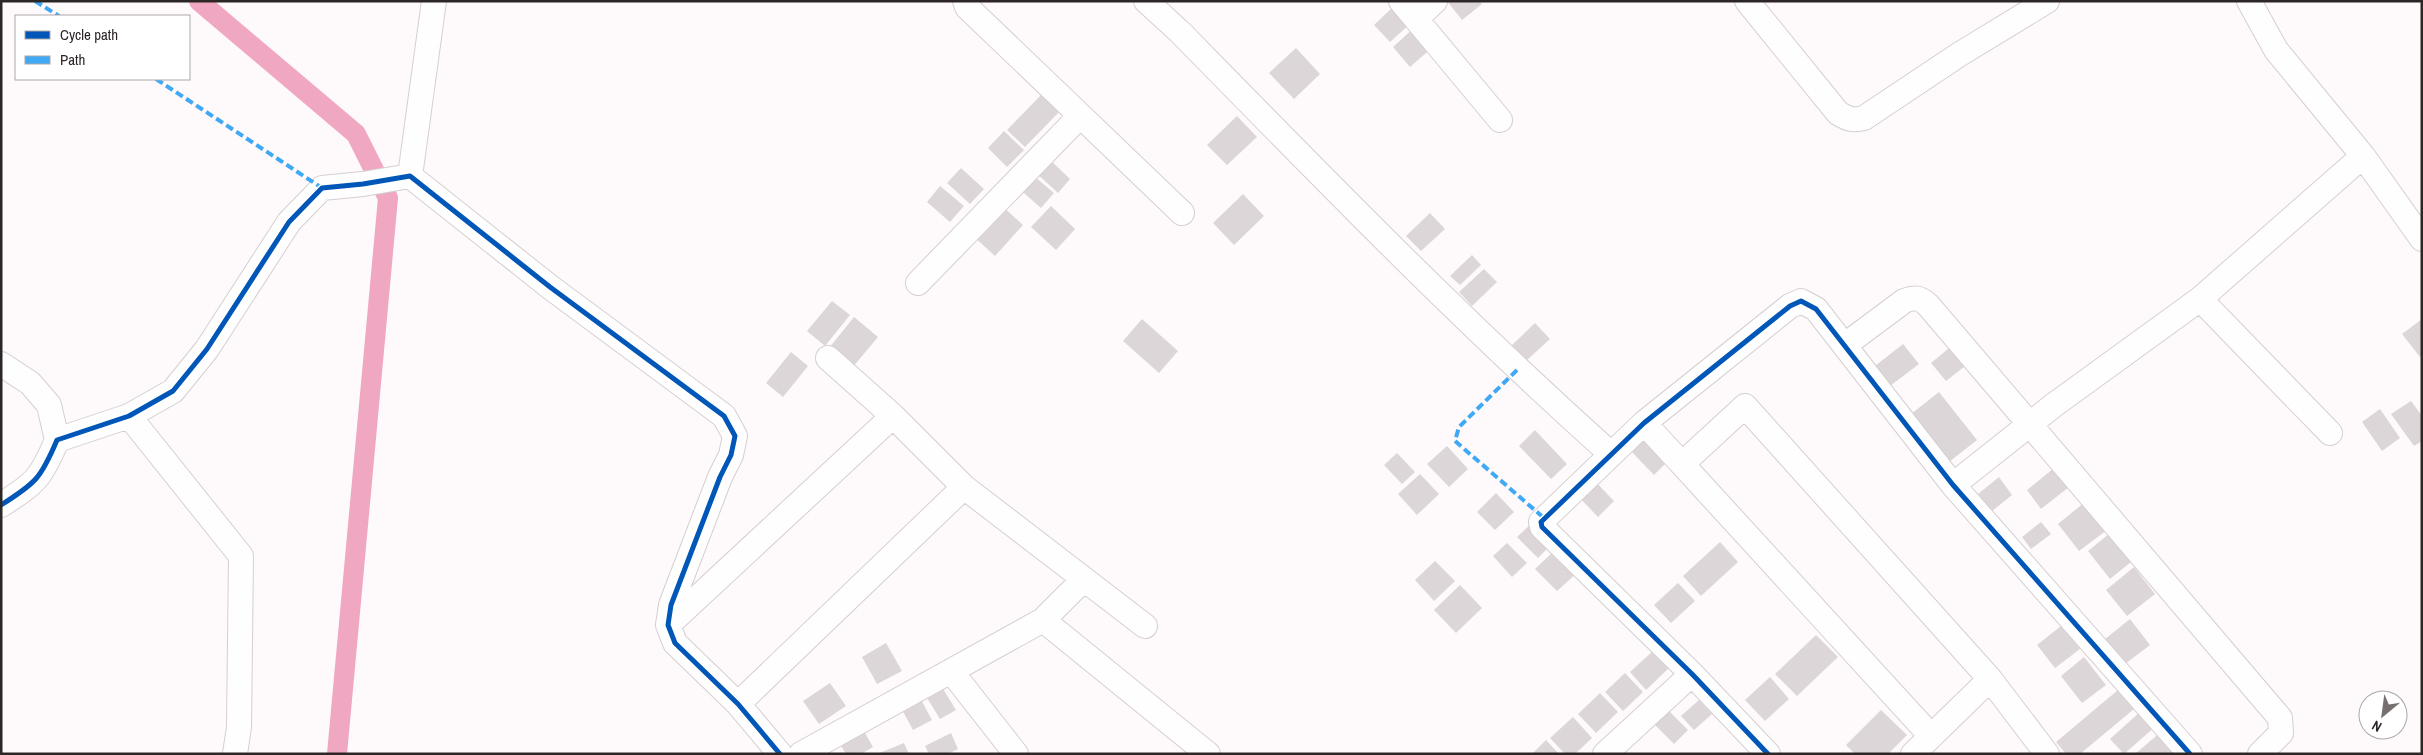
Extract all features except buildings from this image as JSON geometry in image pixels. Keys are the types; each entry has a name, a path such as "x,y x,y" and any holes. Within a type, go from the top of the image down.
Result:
{"street":[{"path":"403,177 434,1"},
{"path":"965,1 967,7 1182,213"},
{"path":"1146,1 1180,32 1409,264 1511,364 1610,454"},
{"path":"1401,1 1500,120"},
{"path":"1416,19 1435,1"},
{"path":"1747,1 1766,27 1838,113 1848,119 1855,120 1864,118 1960,54 2047,1"},
{"path":"2259,5 2276,50 2363,156 2422,239"},
{"path":"918,283 1080,116"},
{"path":"1953,485 2030,426 2054,405 2200,299 2363,156"},
{"path":"57,440 129,416 173,391 207,349 289,222 322,188 363,184 403,177 724,416 735,436 732,455 720,477 671,605 668,625 675,643 738,704 780,754"},
{"path":"1845,345 1904,301 1914,297 1920,298 2280,718 2281,733 2260,754"},
{"path":"2200,299 2330,433"},
{"path":"1768,754 1692,674 1542,527 1544,518 1644,423 1790,306 1801,301 1816,309 1953,485 2190,754"},
{"path":"828,358 893,416 964,487 1145,626"},
{"path":"1,364 30,383 49,405 57,440 44,470 29,488 1,505"},
{"path":"1682,464 1745,406 1990,679 2046,754"},
{"path":"129,416 241,556 238,727 235,754"},
{"path":"668,625 893,416"},
{"path":"1644,423 1931,736"},
{"path":"738,704 964,487"},
{"path":"801,754 1043,620 1083,580"},
{"path":"1043,620 1208,754"},
{"path":"951,672 1016,754"},
{"path":"1605,754 1692,674"},
{"path":"1913,754 1990,679"}],"waterway":[{"path":"199,1 356,134 388,198 337,754"}],"marked path":[{"path":"35,1 57,15"},
{"path":"158,80 322,188"},
{"path":"1517,370 1459,427 1455,441 1544,518"}],"cycle path":[{"path":"1,505 30,485 46,463 57,440 129,416 173,391 207,349 289,222 322,188 363,184 410,176 550,287 724,416 735,436 731,455 720,477 671,605 668,625 675,643 738,704 780,754"},
{"path":"1768,754 1692,674 1542,527 1541,522 1644,423 1790,306 1801,301 1816,309 1953,485 2190,754"}]}
